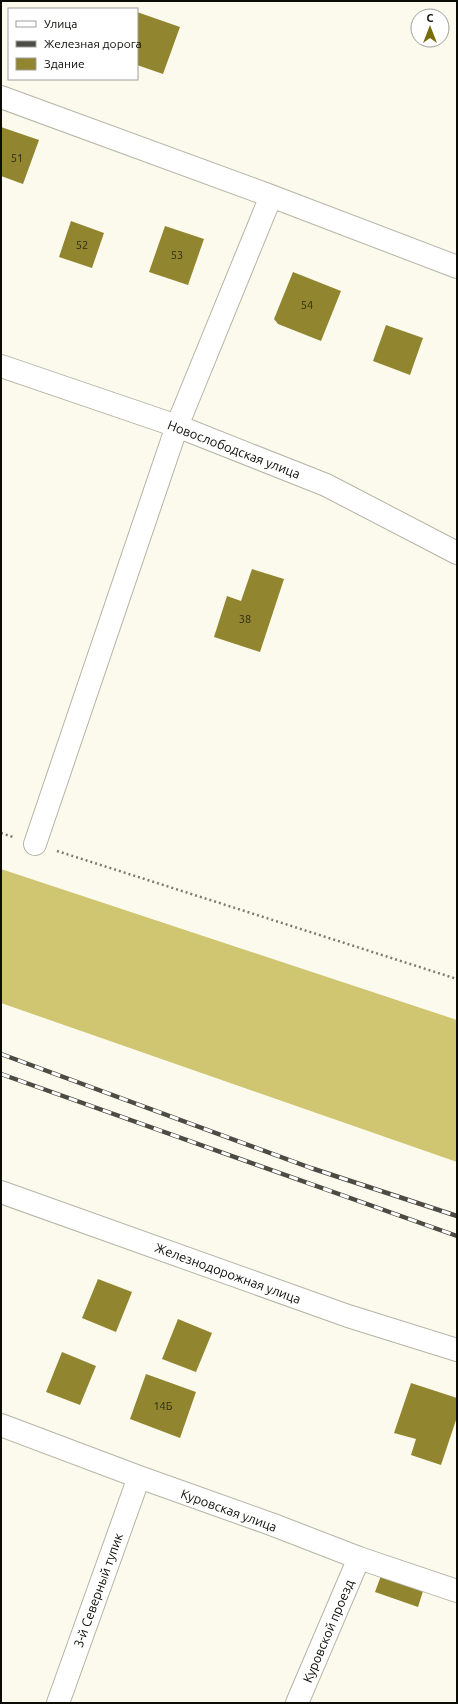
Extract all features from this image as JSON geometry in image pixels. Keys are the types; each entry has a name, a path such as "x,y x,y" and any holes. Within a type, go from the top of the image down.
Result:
{"street":[{"path":"1,97 271,196 457,267"},
{"path":"35,844 177,426 271,196"},
{"name":"Новослободская улица","path":"1,366 177,426 326,485 457,553"},
{"name":"Железнодорожная улица","path":"1,1192 348,1316 457,1350"},
{"name":"Куровская улица","path":"1,1425 139,1478 271,1524 359,1558 457,1591"},
{"name":"3-й Северный тупик","path":"58,1703 139,1478"},
{"name":"Куровской проезд","path":"297,1703 359,1558"}],"path":[{"path":"1,833 457,979"}],"shaded area":[{"path":"1,869 457,1020 457,1162 1,1003"}],"building":[{"path":"138,12 180,27 163,74 138,65"},
{"path":"1,127 39,140 23,184 1,176"},
{"path":"71,221 104,233 92,268 59,257"},
{"path":"165,226 204,239 188,285 149,272"},
{"path":"293,272 341,291 321,341 278,324 274,319"},
{"path":"386,325 423,338 410,375 373,361"},
{"path":"252,569 284,579 260,652 214,637 227,596 241,601"},
{"path":"98,1279 132,1292 116,1332 82,1318"},
{"path":"178,1319 212,1333 196,1372 162,1359"},
{"path":"62,1352 96,1366 80,1405 46,1392"},
{"path":"146,1374 196,1392 180,1438 130,1419"},
{"path":"411,1383 457,1398 457,1417 441,1465 411,1455 416,1439 394,1433"},
{"path":"382,1573 424,1588 418,1607 375,1592"}],"railway":[{"path":"1,1054 311,1168 457,1216"},
{"path":"1,1074 457,1236"}]}
